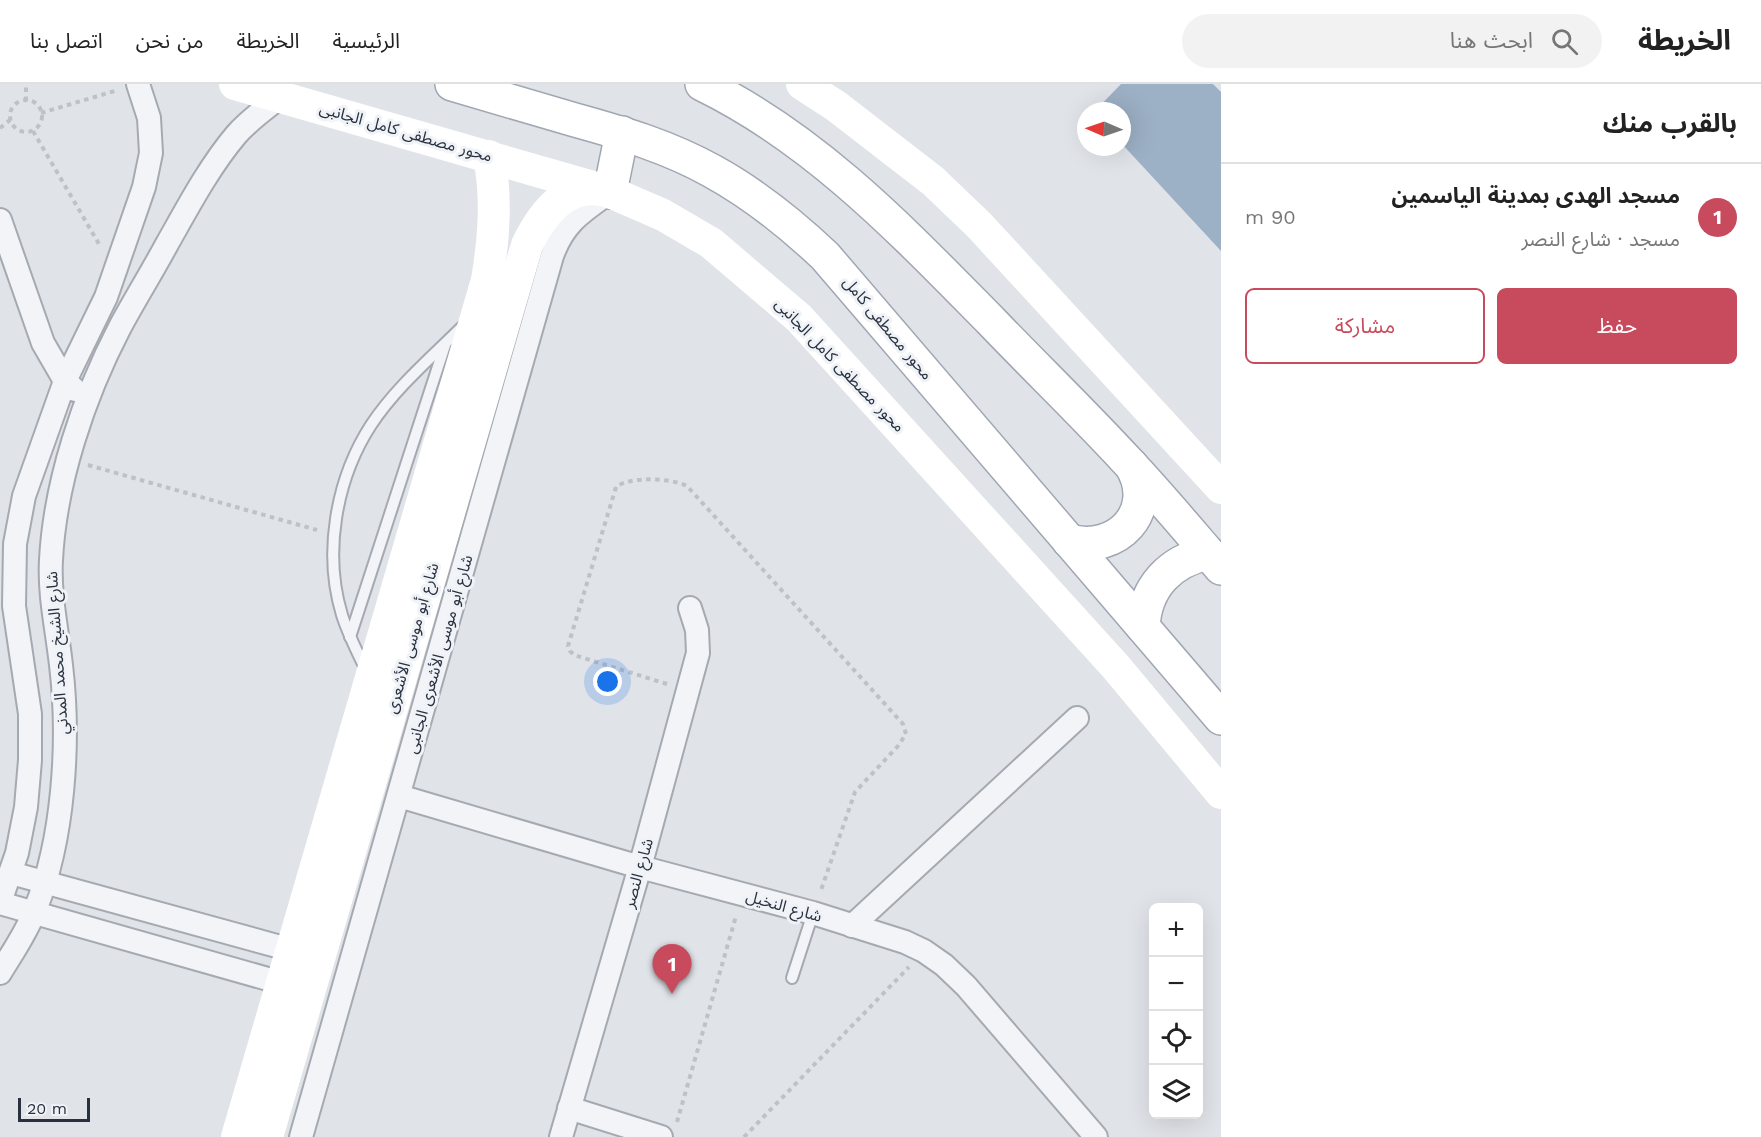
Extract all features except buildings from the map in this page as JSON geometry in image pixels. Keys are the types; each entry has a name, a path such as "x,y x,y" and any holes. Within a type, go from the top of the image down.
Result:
{"main road":[{"name":"محور مصطفى كامل","path":"452,84 622,133 667,149 752,194 790,223 825,255 1221,718"},
{"path":"702,84 746,108 806,148 894,222 1129,462 1215,561"},
{"path":"610,192 622,133"},
{"path":"1069,541 1094,544 1107,541 1127,527 1134,518 1140,495 1139,484 1129,462"},
{"path":"1143,627 1148,600 1161,577 1183,561 1215,561"}],"street":[{"name":"شارع الشيخ محمد المدني","path":"0,903 11,873 26,807 30,760 30,714 14,606 15,544 24,496 65,381 106,297 144,187 151,153 149,118 138,84"},
{"name":"محور مصطفى كامل الجانبى","path":"235,84 610,192 663,215 711,243 799,318 1116,667 1221,793"},
{"path":"802,84 883,140 964,210 1221,488"},
{"name":"شارع الشيخ محمد المدني","path":"0,973 35,912 56,840 63,784 64,728 61,666 52,614 51,562 56,510 67,459 88,401 120,328 192,200 237,133 280,97"},
{"name":"شارع أبو موسى الأشعرى","path":"305,954 371,680 487,279 495,221 489,156"},
{"name":"شارع أبو موسى الأشعرى","path":"237,1137 295,987 527,245 536,226 549,209 565,196 585,190 610,192"},
{"name":"شارع أبو موسى الأشعرى الجانبى","path":"301,1137 552,256 558,238 566,227 610,192"},
{"path":"0,220 43,343 65,381 88,401"},
{"name":"شارع النصر","path":"561,1137 640,867 698,653 697,630 690,608"},
{"path":"852,926 1077,718"},
{"name":"شارع النخيل","path":"399,796 640,867 813,913 905,942 924,951 944,965 966,986 1095,1137"},
{"path":"11,873 305,954"},
{"path":"0,903 295,987"},
{"name":"شارع أبو موسى الأشعرى","path":"267,1137 295,987"},
{"path":"569,1108 668,1132"}],"lane":[{"path":"371,680 350,637 342,614 334,576 334,535 340,497 352,460 371,425 395,394 477,311"},
{"path":"350,637 446,342"},
{"path":"792,978 813,913"}],"path":[{"path":"26,84 26,100"},
{"path":"41,113 138,84"},
{"path":"26,100 38,106 41,113 41,120 33,131 19,131 10,120 13,106 26,100"},
{"path":"0,128 10,120"},
{"path":"33,131 116,272"},
{"path":"67,459 334,535"},
{"path":"687,690 574,655 568,646 612,498 616,487 621,483 669,479 687,486 903,724 906,734 898,746 855,792 813,913"},
{"path":"668,1132 742,895"},
{"path":"744,1137 924,951"}],"water":[{"path":"1121,84 1213,84 1221,92 1221,251 1131,154 1131,102 1104,102"}],"place":[{"name":"مسجد الهدى بمدينة الياسمين","path":"672,994"}]}
